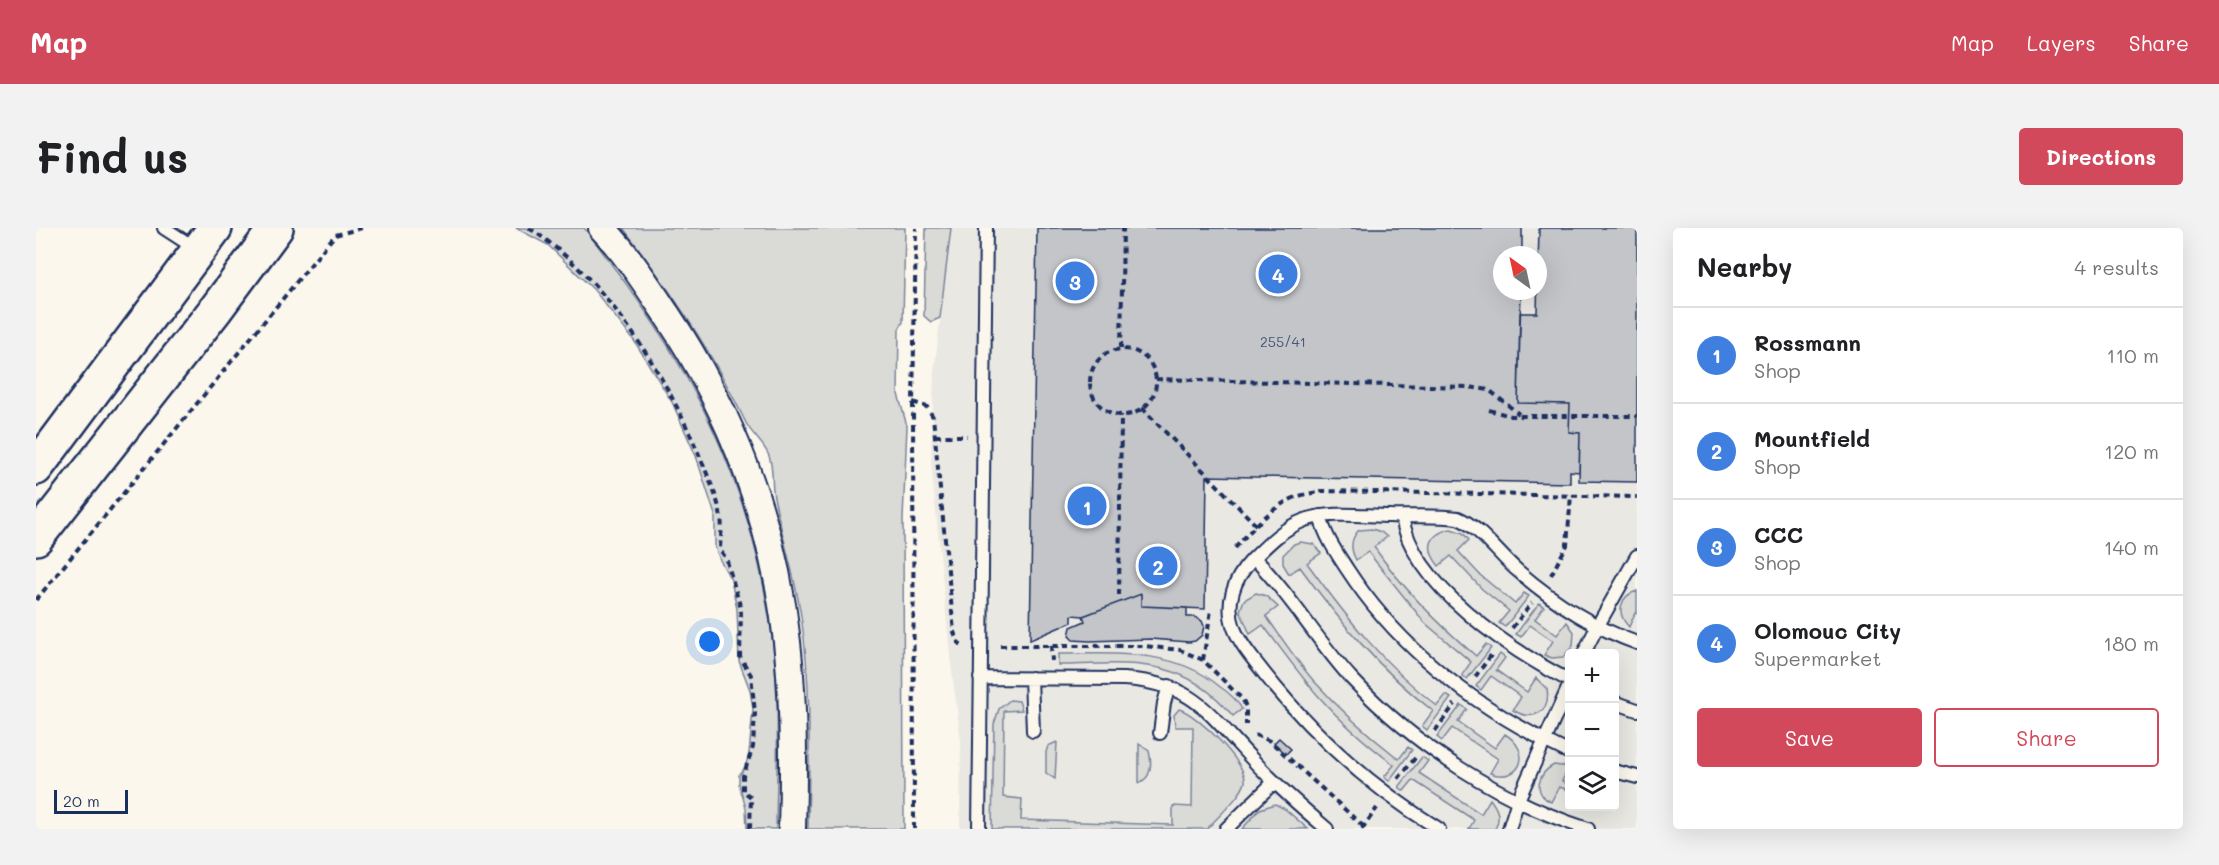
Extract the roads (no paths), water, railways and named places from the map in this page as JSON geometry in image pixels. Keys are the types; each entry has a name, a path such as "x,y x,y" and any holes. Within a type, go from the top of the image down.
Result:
{"highway":[{"path":"36,538 216,309 276,228"},
{"path":"36,468 210,236"}],"street":[{"path":"604,230 658,302 705,379 741,454 759,506 773,555 787,642 791,695 792,829"}],"lane":[{"path":"164,228 210,236"},
{"path":"979,829 986,228"},
{"path":"1320,516 1329,540 1355,582 1402,638 1464,691 1502,717 1565,751"},
{"path":"1439,829 1387,795 1321,739 1279,692 1241,642 1234,629 1230,604 1238,580 1254,558 1286,529 1320,516 1450,517 1466,522 1541,590 1597,627 1637,643"},
{"path":"1402,516 1413,549 1429,573 1450,596 1502,641 1565,680"},
{"path":"1586,649 1597,627 1633,571 1637,556"},
{"path":"1254,558 1329,652 1371,698 1425,744 1469,774 1518,800 1588,829"},
{"path":"980,678 1124,679 1145,680 1169,686 1185,693 1208,710 1274,782 1327,829"},
{"path":"1031,678 1033,731"},
{"path":"1160,733 1169,686"},
{"path":"1509,829 1518,800 1565,692"},
{"path":"1617,703 1637,710"},
{"path":"1619,772 1637,777"},
{"path":"1226,829 1274,782"}],"place":[{"name":"Olomouc City","path":"1278,274"},
{"name":"CCC","path":"1075,281"},
{"name":"Rossmann","path":"1087,506"},
{"name":"Mountfield","path":"1158,566"}]}
